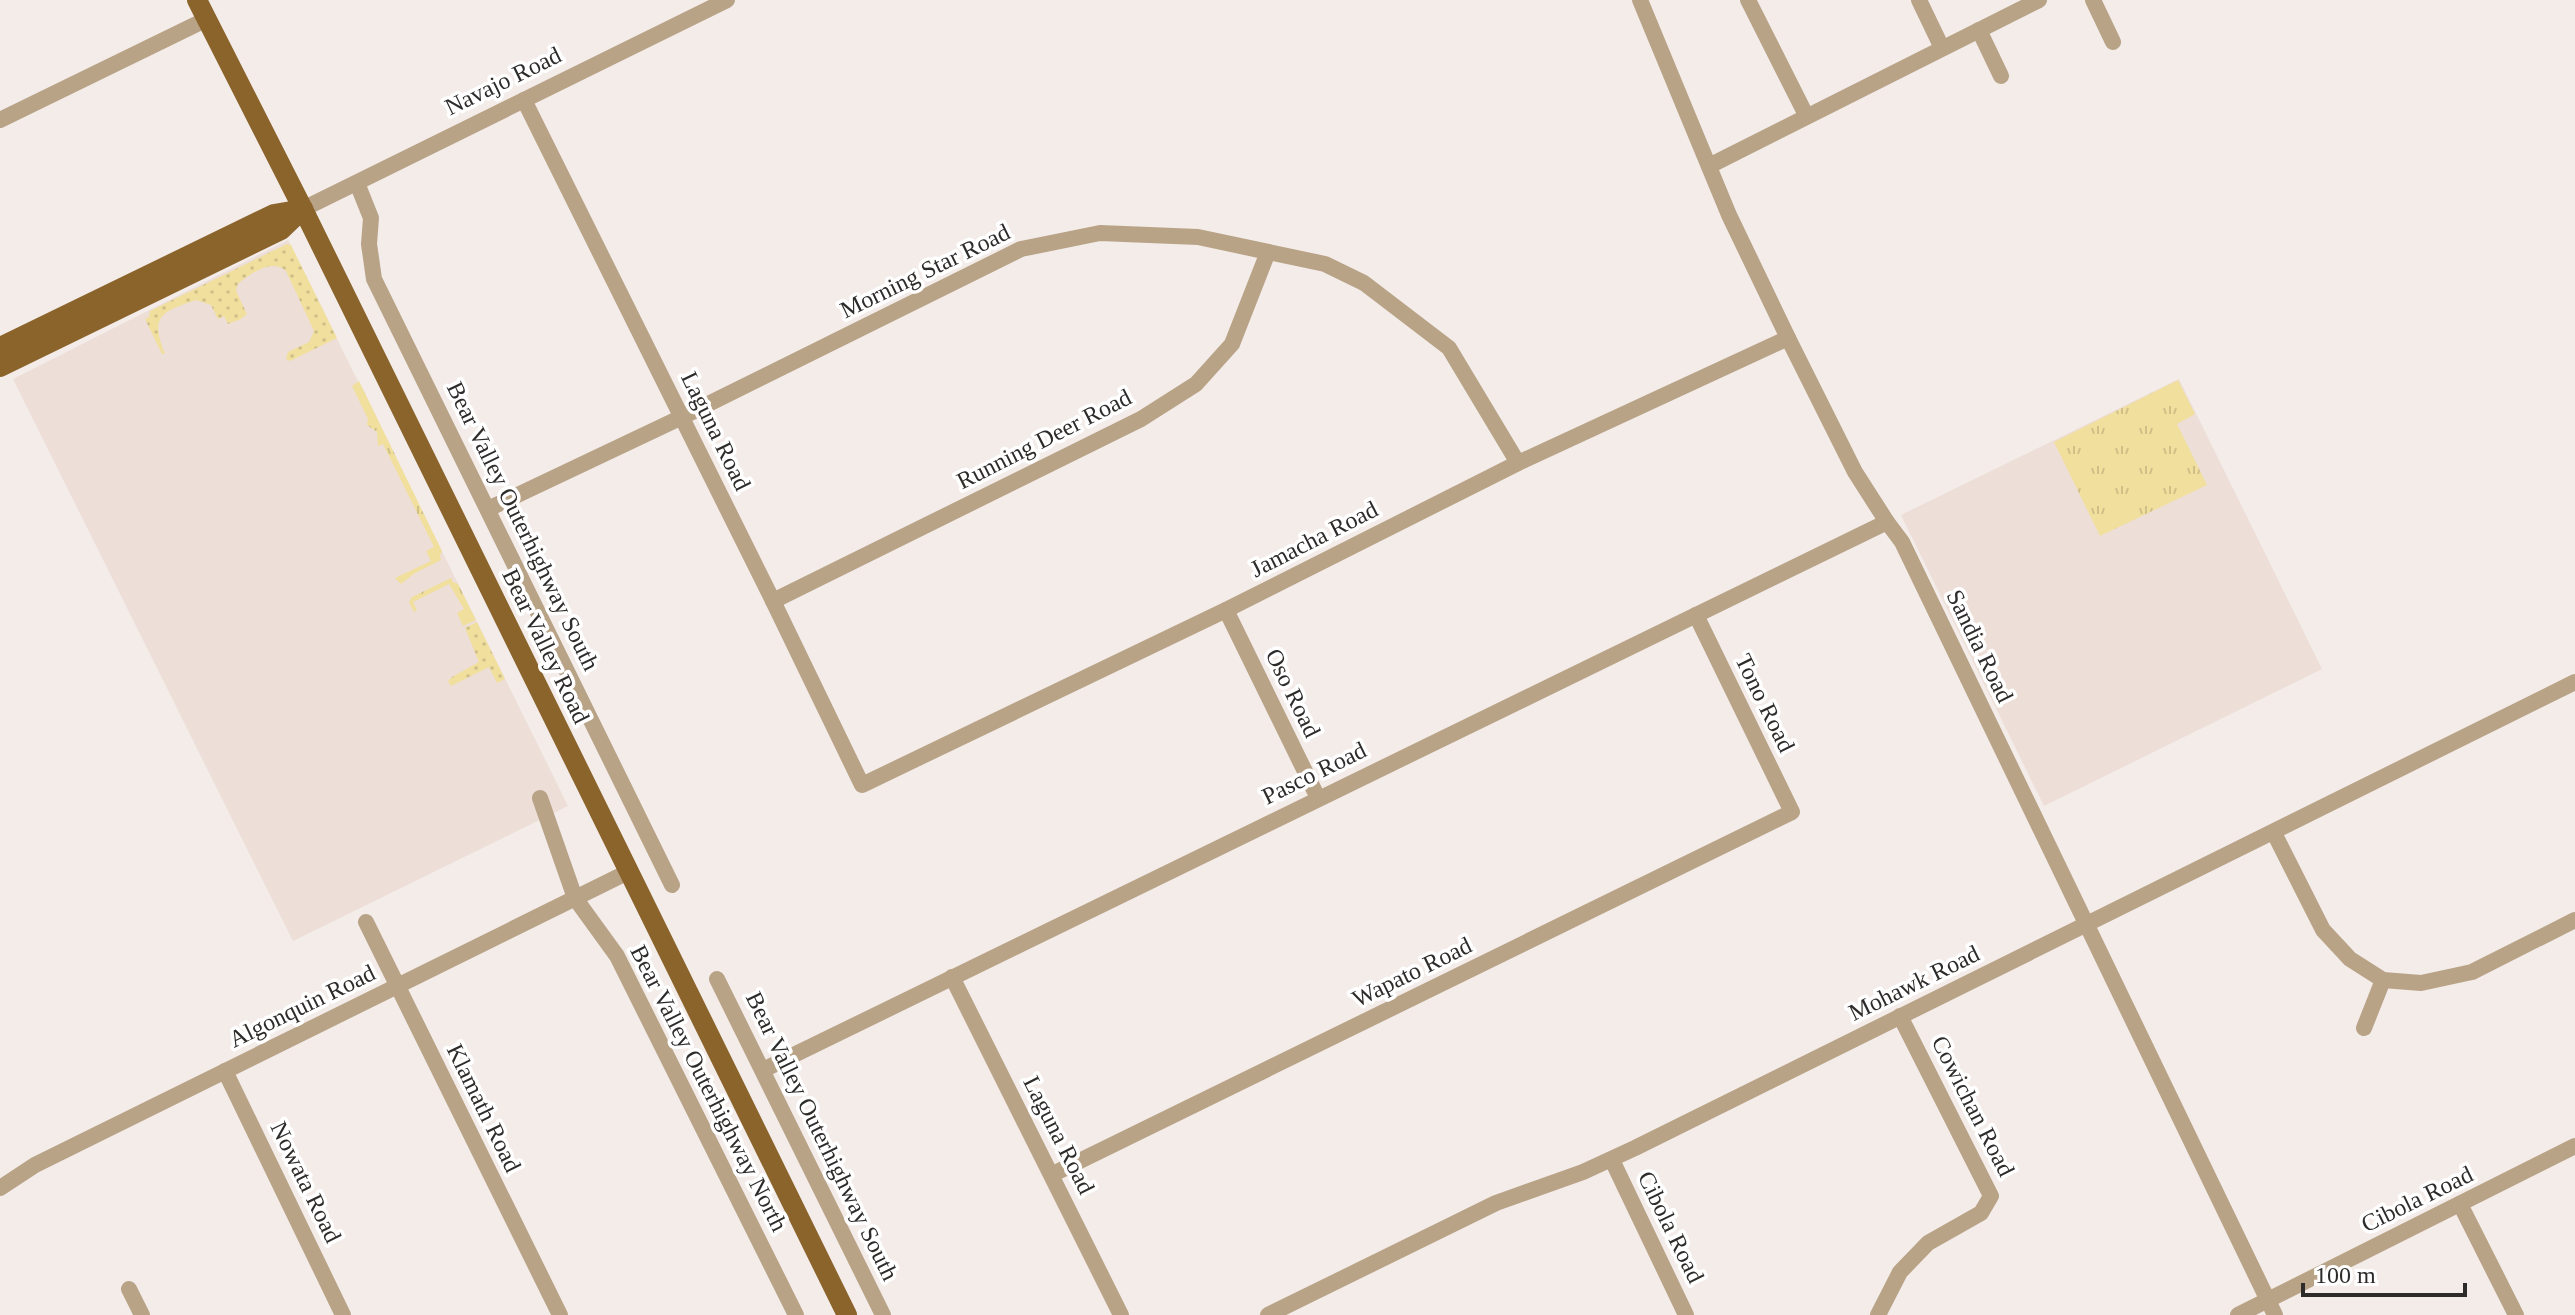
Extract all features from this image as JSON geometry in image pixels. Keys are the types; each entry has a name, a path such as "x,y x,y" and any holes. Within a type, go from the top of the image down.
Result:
{"main road":[{"name":"Bear Valley Road","path":"197,0 303,209 847,1315"},
{"name":"Navajo Road","path":"0,347 274,214 303,209"},
{"name":"Navajo Road","path":"0,367 281,230 303,209"}],"street":[{"name":"Navajo Road","path":"303,209 727,0"},
{"name":"Sandia Road","path":"1640,0 1709,166 1788,338 1855,472 1902,542 2272,1307"},
{"path":"1748,0 1806,115"},
{"path":"1919,0 1942,48"},
{"path":"1709,166 2039,0"},
{"path":"2093,0 2113,42"},
{"path":"0,120 207,19"},
{"path":"1979,30 2001,76"},
{"name":"Laguna Road","path":"524,100 862,785"},
{"name":"Bear Valley Outerhighway South","path":"357,183 371,218 370,254 374,279 672,885"},
{"name":"Morning Star Road","path":"488,509 1021,249 1100,233 1198,237 1325,264 1364,283 1449,348 1518,463"},
{"name":"Running Deer Road","path":"773,601 1141,419 1196,384 1232,344 1268,252"},
{"name":"Jamacha Road","path":"862,785 1226,610 1518,463 1788,338"},
{"name":"Pasco Road","path":"763,1070 1887,522"},
{"name":"Oso Road","path":"1226,610 1318,798"},
{"name":"Tono Road","path":"1696,615 1792,812"},
{"name":"Mohawk Road","path":"1268,1315 1496,1203 1612,1160 2575,682"},
{"name":"Bear Valley Outerhighway North","path":"540,798 575,898 617,956 796,1315"},
{"name":"Wapato Road","path":"1053,1174 1792,812"},
{"path":"2274,833 2323,930 2350,959 2383,980 2421,983 2472,972 2575,920"},
{"name":"Algonquin Road","path":"0,1188 35,1165 628,872"},
{"name":"Klamath Road","path":"366,922 560,1315"},
{"name":"Laguna Road","path":"952,977 1121,1315"},
{"name":"Bear Valley Outerhighway South","path":"717,979 883,1315"},
{"path":"2364,1028 2383,980"},
{"name":"Cowichan Road","path":"1878,1315 1900,1272 1928,1243 1981,1213 1991,1196 1900,1016"},
{"name":"Nowata Road","path":"225,1071 343,1315"},
{"name":"Cibola Road","path":"2238,1315 2272,1307 2460,1204 2575,1146"},
{"name":"Cibola Road","path":"1612,1160 1686,1315"},
{"path":"2460,1204 2516,1315"},
{"path":"129,1289 142,1315"}],"shaded area":[{"path":"288,240 568,806 293,941 13,379"},
{"path":"2179,379 2322,669 2044,806 1901,515"}],"green space":[{"path":"287,244 291,245 337,338 290,361 286,359 288,352 309,342 314,331 286,271 275,266 255,272 238,284 236,291 247,314 241,319 228,324 224,316 218,319 211,305 196,300 166,313 161,318 158,332 165,354 162,354 145,319 150,311"},
{"path":"2178,380 2195,414 2177,424 2207,485 2100,536 2054,442"},
{"path":"359,381 442,551 441,560 401,584 395,578 431,561 426,551 434,547 383,444 378,446 377,432 367,425 368,419 352,386"},
{"path":"451,578 458,584 476,620 463,626 457,613 464,609 449,584 413,602 417,610 414,612 409,602 412,597"},
{"path":"477,622 505,679 497,683 489,667 451,686 448,681 452,677 479,662 465,628"}]}
